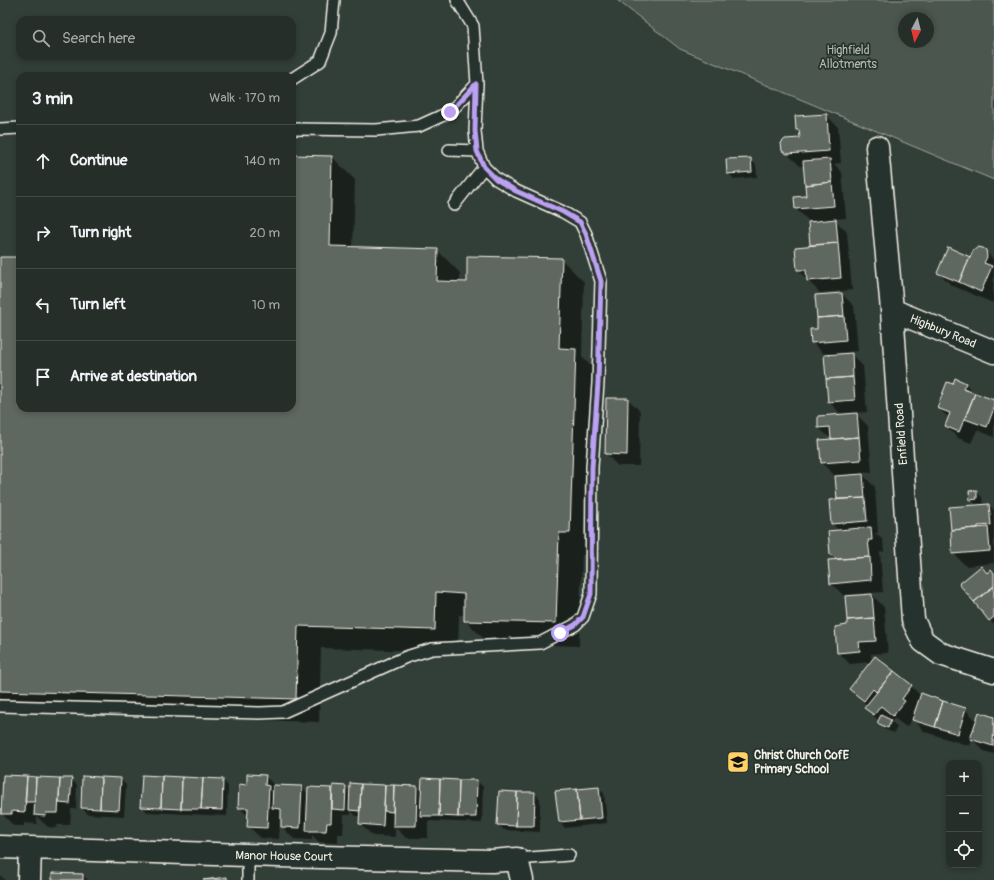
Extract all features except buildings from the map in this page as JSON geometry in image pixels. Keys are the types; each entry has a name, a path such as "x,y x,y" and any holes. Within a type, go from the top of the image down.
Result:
{"street":[{"name":"Enfield Road","path":"877,147 892,310 913,620 923,641 941,654 994,671"},
{"name":"Highbury Road","path":"892,310 994,352"},
{"name":"Manor House Court","path":"0,847 248,855 484,860 517,859"},
{"path":"29,880 30,848"},
{"path":"517,859 522,880"}],"lane":[{"path":"296,76 320,60 331,34 334,0"},
{"path":"0,706 260,714 283,712 406,657 432,649 540,643 575,625 583,617 591,594 592,467 598,383 601,281 586,234 580,222 563,212 516,191 496,179 484,167 477,151 475,131 476,84 473,26 457,0"},
{"path":"296,129 376,130 419,126 450,112 476,84"},
{"path":"0,129 16,128"},
{"path":"448,150 477,151"},
{"path":"454,205 484,167"},
{"path":"248,855 248,880"},
{"path":"517,859 569,855"}],"green space":[{"name":"Highfield Allotments","path":"617,0 994,0 994,180 680,49"}],"place":[{"name":"Christ Church CofE Primary School","path":"738,762"}],"route":[{"path":"450,112 476,84 475,131 477,151 484,167 496,179 516,191 563,212 580,222 586,234 601,281 598,383 592,467 591,594 583,617 575,625 560,633"}]}
